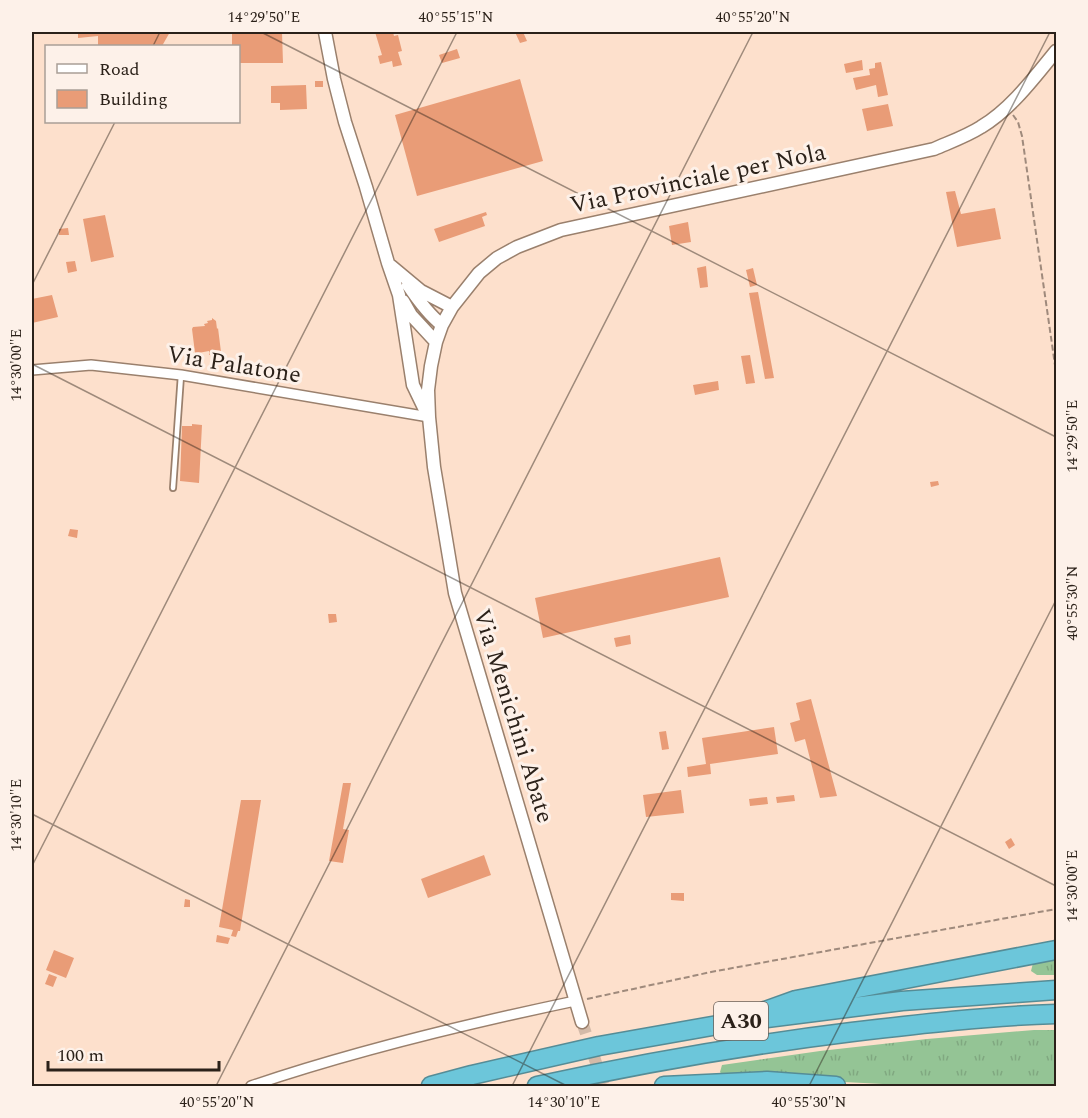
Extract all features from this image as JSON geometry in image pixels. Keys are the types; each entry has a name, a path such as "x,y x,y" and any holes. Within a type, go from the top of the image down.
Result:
{"highway":[{"path":"735,1022 796,1000 1056,950"},
{"name":"A30","path":"431,1086 599,1046 735,1022 902,1001 1056,990"},
{"name":"A30","path":"537,1086 666,1060 789,1040 903,1026 1056,1014"},
{"path":"664,1086 767,1081 836,1086"}],"street":[{"path":"326,32 334,79 345,122 399,295 413,385 429,417"},
{"name":"Via Provinciale per Nola","path":"429,417 428,390 431,366 442,325 452,307 479,273 497,258 517,247 561,230 934,149 980,128 1006,108 1056,51"},
{"path":"388,263 421,291 452,307"},
{"path":"405,279 433,318 442,325"},
{"path":"399,295 411,315 436,342"},
{"name":"Via Palatone","path":"32,370 91,364 181,375 429,417"},
{"name":"Via Menichini Abate","path":"429,417 434,466 455,593 582,1022"},
{"path":"251,1086 429,1035 575,1001"}],"lane":[{"path":"173,488 181,375"}],"path":[{"path":"1006,108 1018,122 1022,136 1056,372"},
{"path":"575,1001 711,972 1056,909"}],"green space":[{"path":"1056,958 1056,975 1037,975 1031,971 1033,963"},
{"path":"1034,1030 1056,1030 1056,1086 922,1086 724,1077 720,1072 722,1065 820,1051"}],"building":[{"path":"78,32 170,32 163,45 98,45 98,36 78,38"},
{"path":"232,32 282,32 283,63 240,63 240,45 232,45"},
{"path":"375,32 393,32 394,36 398,35 402,51 398,52 402,65 393,67 392,61 380,64 378,56 382,55"},
{"path":"515,32 523,32 527,41 520,43"},
{"path":"457,49 460,58 442,63 439,55"},
{"path":"862,60 863,70 846,73 844,64"},
{"path":"881,62 888,95 878,97 876,85 856,90 853,78 870,75 869,69 875,68 875,63"},
{"path":"520,79 543,161 417,196 395,115"},
{"path":"315,81 323,81 323,87 315,87"},
{"path":"306,85 307,109 280,110 280,103 271,103 271,86"},
{"path":"888,104 893,126 867,131 862,109"},
{"path":"955,191 961,214 995,208 1001,239 957,247 946,192"},
{"path":"486,212 487,215 482,217 485,226 439,242 434,229"},
{"path":"105,215 114,257 91,262 83,219"},
{"path":"688,222 691,242 672,245 669,226"},
{"path":"68,228 69,235 59,235 59,229"},
{"path":"75,261 77,271 68,273 66,262"},
{"path":"706,266 708,287 700,288 697,268"},
{"path":"753,268 757,285 750,287 746,270"},
{"path":"758,292 774,378 765,379 749,293"},
{"path":"52,295 58,317 32,323 32,299"},
{"path":"212,318 216,321 218,328 221,352 209,355 209,351 198,353 198,355 195,353 192,329 205,326 204,324"},
{"path":"750,355 755,383 746,384 741,356"},
{"path":"718,381 719,390 695,395 693,385"},
{"path":"192,424 202,425 199,483 180,481 182,426 192,426"},
{"path":"938,481 939,485 931,487 930,482"},
{"path":"70,529 78,530 77,538 68,536"},
{"path":"720,557 729,597 543,638 535,598"},
{"path":"328,614 336,614 337,622 329,623"},
{"path":"630,635 631,644 616,647 614,638"},
{"path":"811,699 837,796 820,798 805,739 795,742 790,723 800,720 796,703"},
{"path":"774,727 778,754 710,764 711,774 688,777 687,767 706,764 702,738"},
{"path":"666,731 669,749 662,750 659,732"},
{"path":"343,783 351,783 343,829 349,830 343,863 329,861"},
{"path":"681,790 684,813 646,817 643,795"},
{"path":"794,795 795,801 777,803 776,797"},
{"path":"767,797 768,804 750,806 749,799"},
{"path":"241,800 261,800 240,931 236,937 231,936 233,930 219,927"},
{"path":"1011,838 1015,845 1009,849 1005,842"},
{"path":"484,855 491,875 428,898 421,879"},
{"path":"671,893 684,893 684,901 671,900"},
{"path":"185,899 190,900 190,907 184,907"},
{"path":"217,935 230,938 228,944 216,942"},
{"path":"54,950 74,958 66,978 46,970"},
{"path":"49,974 57,977 53,987 45,984"}],"tunnel":[{"path":"582,1022 604,1086"}]}
